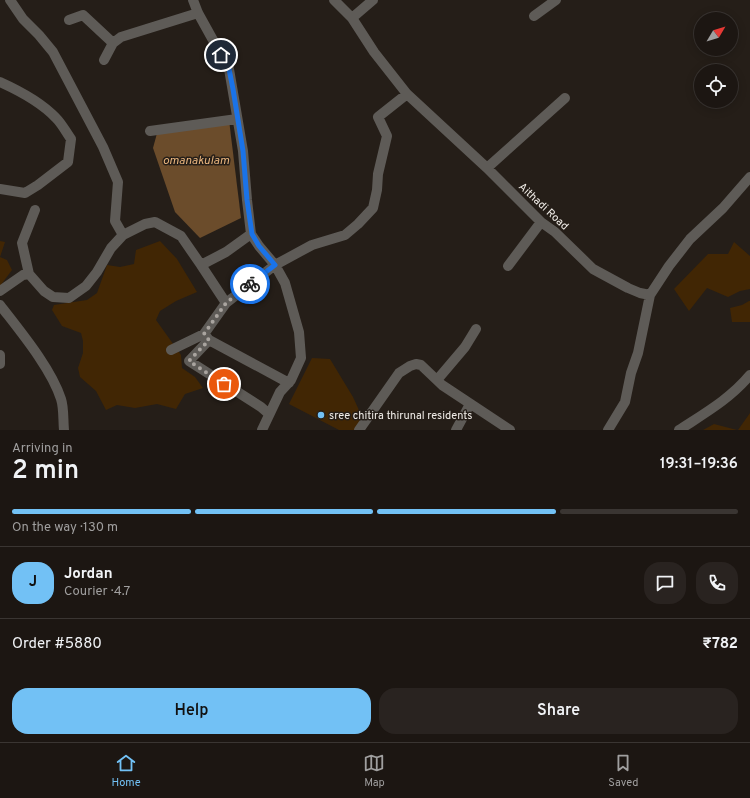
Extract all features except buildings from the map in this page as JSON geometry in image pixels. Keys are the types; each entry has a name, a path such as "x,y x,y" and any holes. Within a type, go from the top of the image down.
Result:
{"street":[{"path":"10,0 23,19 53,52 104,147 118,182 115,220 123,235"},
{"path":"192,0 229,69 243,151 247,200 252,234 259,246 275,265 285,282 299,332 301,358 291,380 280,392 262,430"},
{"name":"Aithadi Road","path":"334,0 352,18 374,52 407,94 487,168 541,222 555,232 593,268 628,288 650,295"},
{"path":"352,18 373,0"},
{"path":"534,16 556,0"},
{"path":"104,60 113,43 121,37 198,13"},
{"path":"69,20 83,15 113,43"},
{"path":"0,82 37,102 56,118 71,139 68,162 38,185 25,193 0,189"},
{"path":"269,414 261,407 189,361 207,337 226,303 275,265 312,245 345,235 373,208 377,190 378,174 387,136 378,117 407,94"},
{"path":"487,168 565,98"},
{"path":"150,131 237,119"},
{"path":"608,430 625,402 631,373 638,353 650,295 669,266 690,239 723,208 750,177"},
{"path":"35,210 22,243 29,274 44,291 53,297 69,298 86,286 98,272 111,248 123,235 145,224 155,222 181,236 226,303"},
{"path":"508,266 541,222"},
{"path":"201,265 226,252 252,234"},
{"path":"0,291 23,276 29,274"},
{"path":"0,305 32,348 57,390 62,400 64,430"},
{"path":"437,380 465,347 476,329"},
{"path":"171,350 207,337 289,383"},
{"path":"0,355 0,364"},
{"path":"359,430 399,373 416,364 421,365 437,380 510,430"},
{"path":"679,430 718,406 739,388 750,375"},
{"path":"456,430 470,404"}],"shaded area":[{"path":"0,241 5,242 0,257"},
{"path":"160,241 177,259 197,292 176,301 160,311 156,320 181,355 182,368 195,377 203,388 185,394 176,409 157,404 135,408 117,405 106,410 96,391 80,377 78,368 83,353 81,333 62,326 52,310 54,305 87,300 97,293 107,265 120,267 134,264 136,250"},
{"path":"734,242 750,256 750,289 740,291 728,297 707,288 689,311 674,289 708,254 728,254"},
{"path":"0,257 7,260 12,270 0,286"},
{"path":"749,301 750,322 732,322 730,308 742,305"},
{"path":"312,358 330,359 353,397 363,419 354,430 339,430 289,404"},
{"path":"750,413 750,430 738,430"},
{"path":"714,424 737,430 703,430"}],"water":[{"name":"omanakulam","path":"229,120 241,218 200,238 175,212 153,148 159,126"}],"way so far":[{"path":"224,384 189,361 209,340 204,334 226,303 250,284"}],"place":[{"name":"sree chitira thirunal residents","path":"321,415"}],"route":[{"path":"221,55 229,69 233,89 243,151 247,200 252,234 259,246 275,265 250,284"}]}
